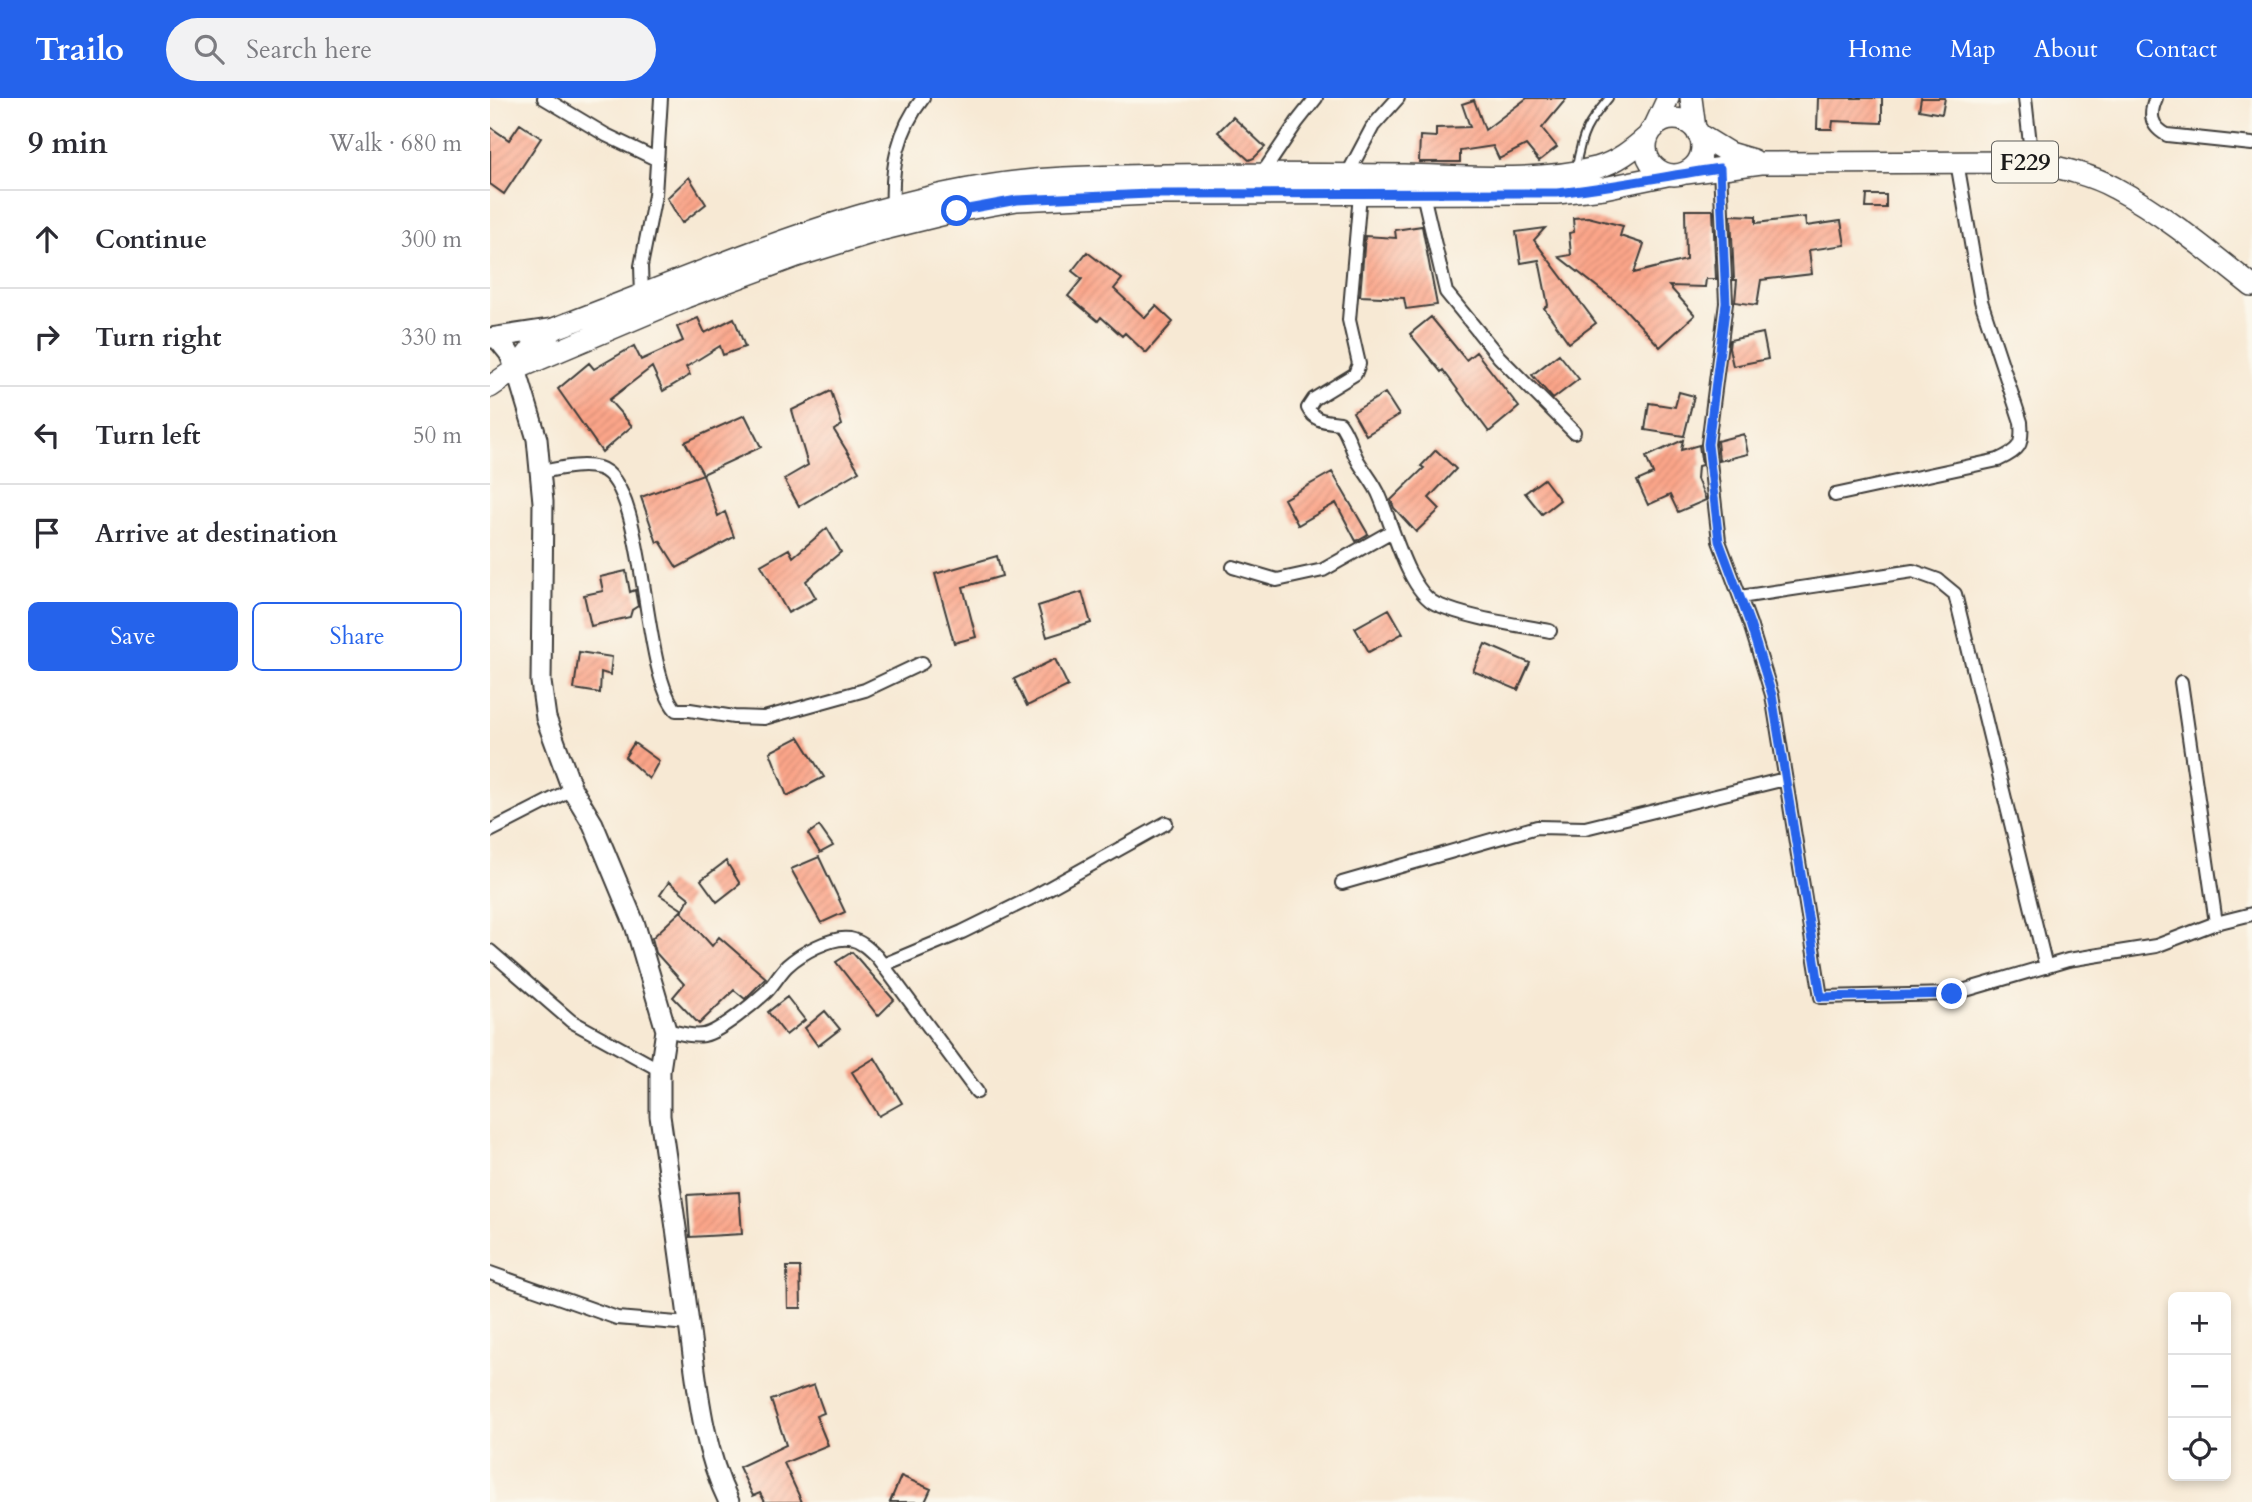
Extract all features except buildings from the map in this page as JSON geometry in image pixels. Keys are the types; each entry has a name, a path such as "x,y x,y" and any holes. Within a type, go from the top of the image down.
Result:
{"main road":[{"path":"1668,98 1651,132 1647,155 1658,171 1676,174"},
{"path":"490,387 516,369 686,297 797,256 880,230 1017,200 1149,194 1557,193 1604,188 1676,174 1699,160 1701,151 1691,98"},
{"path":"516,369 538,341 556,328 810,232 941,192 1061,178 1262,174 1548,176 1616,161 1667,120 1675,119 1689,124 1697,132"},
{"name":"F229","path":"1697,132 1729,153 1761,163"},
{"name":"F229","path":"1676,174 1761,163 2032,162 2067,170 2114,187 2175,226 2252,286"}],"street":[{"path":"544,98 606,135 656,159"},
{"path":"642,296 641,266 655,195 661,98"},
{"path":"893,206 892,177 901,135 923,98"},
{"path":"1262,174 1316,98"},
{"path":"1347,175 1373,126 1398,98"},
{"path":"2025,98 2032,162"},
{"path":"2156,98 2151,110 2152,121 2157,130 2167,135 2252,144"},
{"path":"1835,495 1998,460 2014,453 2022,440 2021,422 1981,302 1957,162"},
{"path":"1720,168 1726,303 1708,444 1719,541 1772,695 1821,997 1952,994 2068,960 2156,946 2216,923 2252,914"},
{"path":"1360,194 1349,320 1359,364 1355,374 1314,399 1308,408 1312,416 1320,421 1340,423 1349,435 1356,458 1380,495 1399,551 1421,591 1434,603 1476,616 1550,631"},
{"path":"1423,194 1446,292 1499,357 1573,432"},
{"path":"494,338 556,328"},
{"path":"494,338 509,353 516,369 537,439 544,538 541,682 546,718 572,789 593,824 635,925 666,1030 660,1070 660,1116 696,1387 722,1489 729,1502"},
{"path":"540,472 566,468 600,468 620,487 633,529 656,656 669,703 676,710 764,719 865,690 922,663"},
{"path":"1233,567 1277,580 1323,570 1392,531"},
{"path":"1740,597 1913,571 1938,580 1955,594 2046,967"},
{"path":"2181,682 2216,923"},
{"path":"1342,883 1537,827 1593,826 1785,779"},
{"path":"490,831 572,789"},
{"path":"883,965 962,932 1033,897 1166,823"},
{"path":"666,1030 689,1036 706,1034 722,1026 767,991 784,968 798,957 824,943 848,938 862,943 883,965 977,1092"},
{"path":"490,951 572,1021 660,1070"},
{"path":"490,1273 618,1318 689,1324"}],"lane":[{"path":"1575,172 1581,138 1609,98"}],"route":[{"path":"957,211 1017,200 1149,194 1557,193 1604,188 1636,180 1720,168 1726,303 1708,444 1719,541 1750,624 1772,695 1821,997 1952,994"}]}
